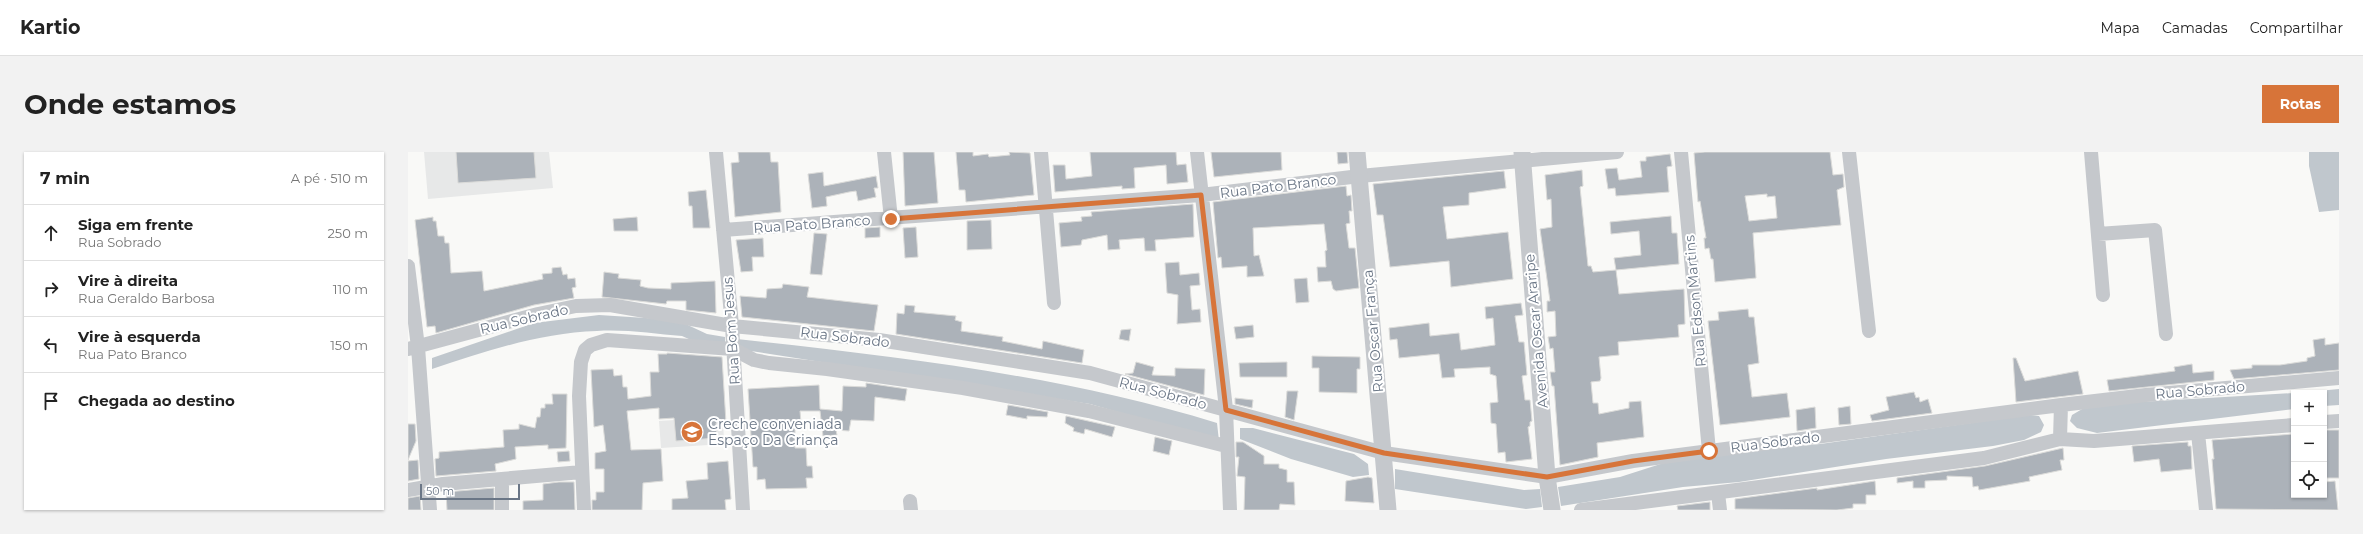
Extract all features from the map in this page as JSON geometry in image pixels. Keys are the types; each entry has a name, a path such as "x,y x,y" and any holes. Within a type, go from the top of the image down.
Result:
{"street":[{"name":"Rua Bom Jesus","path":"716,152 732,326 743,510"},
{"path":"884,152 891,219"},
{"path":"1041,152 1047,207 1054,303"},
{"path":"1197,152 1226,410 1226,446 1230,510"},
{"name":"Rua Oscar França","path":"1357,152 1388,510"},
{"name":"Rua Pato Branco","path":"723,230 891,219 1201,195 1522,156 1617,152"},
{"name":"Rua Edson Martins","path":"1681,152 1709,451"},
{"path":"1849,152 1869,331"},
{"path":"2091,152 2104,295"},
{"name":"Avenida Oscar Araripe","path":"1522,156 1547,477 1552,510"},
{"path":"2098,234 2155,230 2166,334"},
{"path":"408,266 413,348 429,487 430,510"},
{"name":"Rua Sobrado","path":"413,348 501,323 576,306 610,305 732,326 880,340 1090,373 1384,453 1547,477 1633,461 2061,405 2146,395 2339,378"},
{"path":"584,510 579,396 582,356 585,350 598,342 618,340 733,349 754,360 769,363 827,369 963,388 1089,411 1226,446"},
{"path":"2060,439 2061,405"},
{"path":"2327,422 2339,421"},
{"path":"1581,510 1984,458 2060,439 2094,441 2291,425"},
{"path":"2198,433 2206,510"},
{"path":"408,490 502,479 582,472"},
{"path":"502,479 502,510"},
{"path":"1718,493 1720,510"}],"shaded area":[{"path":"424,152 549,152 553,188 428,199"},
{"path":"2309,152 2339,152 2339,210 2319,212 2309,166"},
{"path":"599,315 677,320 707,334 725,337 725,346 691,340 682,336 640,332 576,332 513,344 432,369 432,358 534,323"},
{"path":"737,339 919,361 1040,380 1099,392 1159,406 1217,423 1219,441 1090,404 738,349"},
{"path":"2339,389 2339,405 2327,406 2327,390"},
{"path":"2291,393 2291,409 2097,433 2077,428 2070,421 2072,415 2089,405"},
{"path":"2029,415 2039,416 2044,425 2041,432 2024,440 1993,446 1886,459 1739,482 1683,487 1561,506 1558,487 1620,477 1673,460 1820,444"},
{"name":"Creche conveniada Espaço Da Criança","path":"723,417 724,444 661,448 659,421"},
{"path":"1240,428 1253,428 1354,454 1368,464 1369,475 1353,477 1291,459 1240,439"},
{"path":"1395,469 1524,490 1540,489 1542,507 1526,509 1395,489"}],"building":[{"path":"456,152 534,152 536,178 458,183"},
{"path":"738,152 770,152 771,162 778,162 781,212 735,217 731,163 739,162"},
{"path":"903,152 934,152 938,203 905,206"},
{"path":"956,152 973,152 973,156 988,154 989,157 1010,155 1009,152 1030,153 1034,195 966,202 965,190 959,190"},
{"path":"1090,152 1176,152 1177,165 1186,164 1188,182 1167,184 1166,165 1134,168 1135,188 1122,189 1122,186 1055,192 1053,165 1065,165 1066,179 1092,176"},
{"path":"1211,152 1281,152 1282,170 1214,177"},
{"path":"1337,152 1347,152 1348,163 1338,164"},
{"path":"1830,152 1833,175 1843,174 1844,187 1837,190 1841,225 1753,233 1756,278 1715,282 1713,259 1711,259 1709,248 1705,249 1704,238 1706,238 1700,201 1698,202 1694,153","holes":["1767,194 1767,197 1775,196 1777,218 1749,221 1745,196"]},
{"path":"1670,154 1672,166 1667,167 1669,192 1616,196 1615,188 1608,189 1605,169 1617,168 1619,180 1642,177 1640,161 1646,161 1646,157"},
{"path":"1582,170 1583,186 1580,187 1588,266 1591,266 1593,272 1616,270 1619,294 1684,289 1685,324 1678,325 1679,337 1618,342 1619,355 1599,357 1601,378 1600,381 1591,382 1593,403 1598,403 1599,414 1629,408 1629,402 1641,401 1644,437 1597,443 1598,457 1560,465 1554,386 1552,386 1550,372 1555,372 1553,348 1550,349 1548,337 1556,336 1555,311 1547,312 1547,301 1550,301 1540,229 1552,227 1551,199 1547,200 1545,175"},
{"path":"1504,171 1506,188 1469,193 1469,205 1443,207 1447,239 1508,232 1513,279 1451,287 1449,261 1390,267 1383,215 1377,215 1373,184"},
{"path":"823,172 824,186 876,176 878,188 874,188 876,197 858,201 856,191 849,192 826,197 827,206 812,208 808,174"},
{"path":"1346,186 1347,196 1351,195 1352,211 1349,211 1350,223 1346,224 1349,248 1355,248 1359,288 1336,291 1333,289 1331,281 1318,282 1317,267 1326,267 1325,251 1327,250 1324,224 1253,228 1254,256 1259,255 1264,276 1247,277 1247,266 1222,268 1221,257 1218,258 1213,202"},
{"path":"706,190 710,228 693,228 692,206 689,206 688,192"},
{"path":"1193,204 1194,237 1155,240 1156,251 1145,251 1144,238 1119,240 1120,249 1108,250 1107,235 1082,240 1081,245 1061,247 1059,223 1082,221 1081,217 1092,216 1091,212"},
{"path":"1671,216 1672,233 1677,233 1679,264 1616,270 1614,258 1641,255 1639,231 1611,234 1610,222"},
{"path":"433,217 433,221 436,221 438,236 444,236 445,243 449,243 451,273 482,271 484,291 543,279 542,274 552,273 552,268 561,267 563,275 567,274 568,279 575,278 576,287 572,288 574,298 534,305 436,333 435,326 427,327 415,220"},
{"path":"637,217 638,231 614,231 613,219"},
{"path":"991,220 992,249 967,250 967,221"},
{"path":"880,227 880,237 865,238 865,228"},
{"path":"916,227 918,257 905,258 903,228"},
{"path":"814,233 827,234 822,275 810,274"},
{"path":"763,238 764,257 752,257 753,271 741,272 736,240"},
{"path":"1179,262 1180,275 1199,273 1200,285 1190,286 1192,310 1200,309 1201,322 1177,324 1178,295 1167,293 1165,263"},
{"path":"604,272 619,274 618,278 641,280 640,286 648,288 671,289 671,283 715,281 716,313 686,310 686,301 667,301 666,304 602,297"},
{"path":"1307,278 1309,302 1296,303 1294,279"},
{"path":"783,284 809,287 807,297 878,305 874,331 742,317 740,296 766,298 767,289 782,288"},
{"path":"1521,303 1523,315 1515,316 1519,342 1524,342 1527,375 1522,376 1525,400 1530,400 1532,421 1528,427 1532,459 1506,462 1505,452 1498,453 1496,424 1491,423 1490,403 1498,402 1496,376 1490,374 1490,367 1454,369 1455,377 1442,378 1439,354 1399,358 1397,339 1390,340 1389,328 1429,323 1430,336 1459,333 1461,350 1495,345 1493,318 1486,319 1485,307"},
{"path":"905,305 915,306 914,312 956,316 955,320 962,322 961,331 1003,337 1002,341 1042,349 1043,341 1084,350 1082,363 896,334 897,313 904,314"},
{"path":"1748,309 1749,317 1754,317 1759,363 1748,365 1752,397 1787,393 1790,417 1720,425 1708,321 1719,320 1718,312"},
{"path":"1253,325 1254,337 1236,339 1234,327"},
{"path":"1131,329 1129,341 1119,339 1121,330"},
{"path":"2325,338 2325,345 2339,343 2339,370 2234,379 2230,370 2252,368 2252,365 2280,365 2307,361 2307,358 2315,356 2313,340"},
{"path":"667,353 722,357 726,423 716,423 717,438 676,441 674,418 659,419 659,408 627,411 631,450 661,449 663,481 643,483 642,510 592,510 592,500 596,500 596,492 604,492 604,469 595,469 595,453 606,451 603,425 594,427 591,370 613,369 614,376 622,375 623,387 627,387 628,399 651,396 650,372 659,372 658,354"},
{"path":"1312,356 1360,357 1360,369 1357,369 1357,393 1319,392 1319,368 1312,368"},
{"path":"2013,358 2016,358 2025,381 2078,371 2083,394 2016,402"},
{"path":"1136,362 1154,367 1152,375 1175,376 1175,368 1205,369 1204,395 1125,374 1133,373"},
{"path":"1287,362 1287,377 1240,377 1239,363"},
{"path":"2192,364 2193,373 2214,371 2214,380 2109,391 2107,380 2175,371 2174,367"},
{"path":"866,383 907,389 905,401 875,397 874,421 851,420 849,431 836,430 837,435 823,436 820,411 800,411 801,423 795,423 795,448 806,448 807,466 812,466 813,478 806,478 807,488 766,489 765,479 757,480 757,467 753,467 748,389 819,385 820,409 842,411 843,386 866,387"},
{"path":"1287,391 1298,391 1294,420 1285,417"},
{"path":"1914,392 1916,398 1919,397 1920,402 1928,399 1932,413 1872,421 1870,415 1889,410 1886,397"},
{"path":"552,394 567,394 566,448 548,449 548,445 515,447 516,459 495,464 496,471 436,476 435,459 439,458 439,452 504,447 503,430 519,429 519,424 535,428 537,417 540,417 541,408 545,408 545,404 553,404"},
{"path":"1235,398 1253,400 1252,408 1235,404"},
{"path":"1008,405 1048,412 1047,417 1027,416 1027,419 1006,415"},
{"path":"1850,406 1851,424 1839,425 1838,408"},
{"path":"1815,407 1816,428 1797,431 1796,410"},
{"path":"1066,416 1115,427 1112,437 1085,429 1084,434 1073,431 1074,428 1065,423"},
{"path":"408,424 415,424 416,441 408,460"},
{"path":"2327,430 2339,430 2339,478 2327,478"},
{"path":"2291,434 2291,498 2327,498 2327,482 2335,481 2338,510 2216,509 2212,440"},
{"path":"1155,437 1172,441 1169,455 1153,451"},
{"path":"1236,442 1243,442 1264,456 1264,464 1279,464 1279,468 1287,470 1287,482 1294,482 1295,505 1280,504 1279,510 1244,510 1245,477 1237,476 1239,457 1236,457"},
{"path":"2188,442 2188,446 2191,446 2192,469 2161,472 2159,459 2134,462 2132,446"},
{"path":"2063,448 2064,460 2060,460 2062,470 2029,477 2030,481 1979,490 1978,486 1973,487 1972,477 1947,476 1947,480 1925,481 1925,488 1913,488 1913,481 1897,483 1897,478 1985,466"},
{"path":"569,451 570,461 558,462 557,452"},
{"path":"418,460 419,479 408,481 408,461"},
{"path":"728,461 731,499 725,500 726,510 672,510 672,499 688,498 686,481 708,479 707,463"},
{"path":"1368,477 1372,478 1374,503 1345,501 1346,481"},
{"path":"1875,481 1876,495 1866,495 1866,504 1853,504 1853,508 1837,510 1735,509 1735,499 1817,488 1817,490"},
{"path":"574,482 575,510 523,510 523,501 543,500 543,484"},
{"path":"494,488 494,510 447,510 446,492"},
{"path":"420,496 421,510 408,510 408,498"},
{"path":"1710,502 1710,510 1678,510 1677,506"}],"place":[{"name":"Creche conveniada Espaço Da Criança","path":"692,432"}],"route":[{"path":"891,219 1201,195 1226,410 1384,453 1547,477 1633,461 1709,451"}]}
